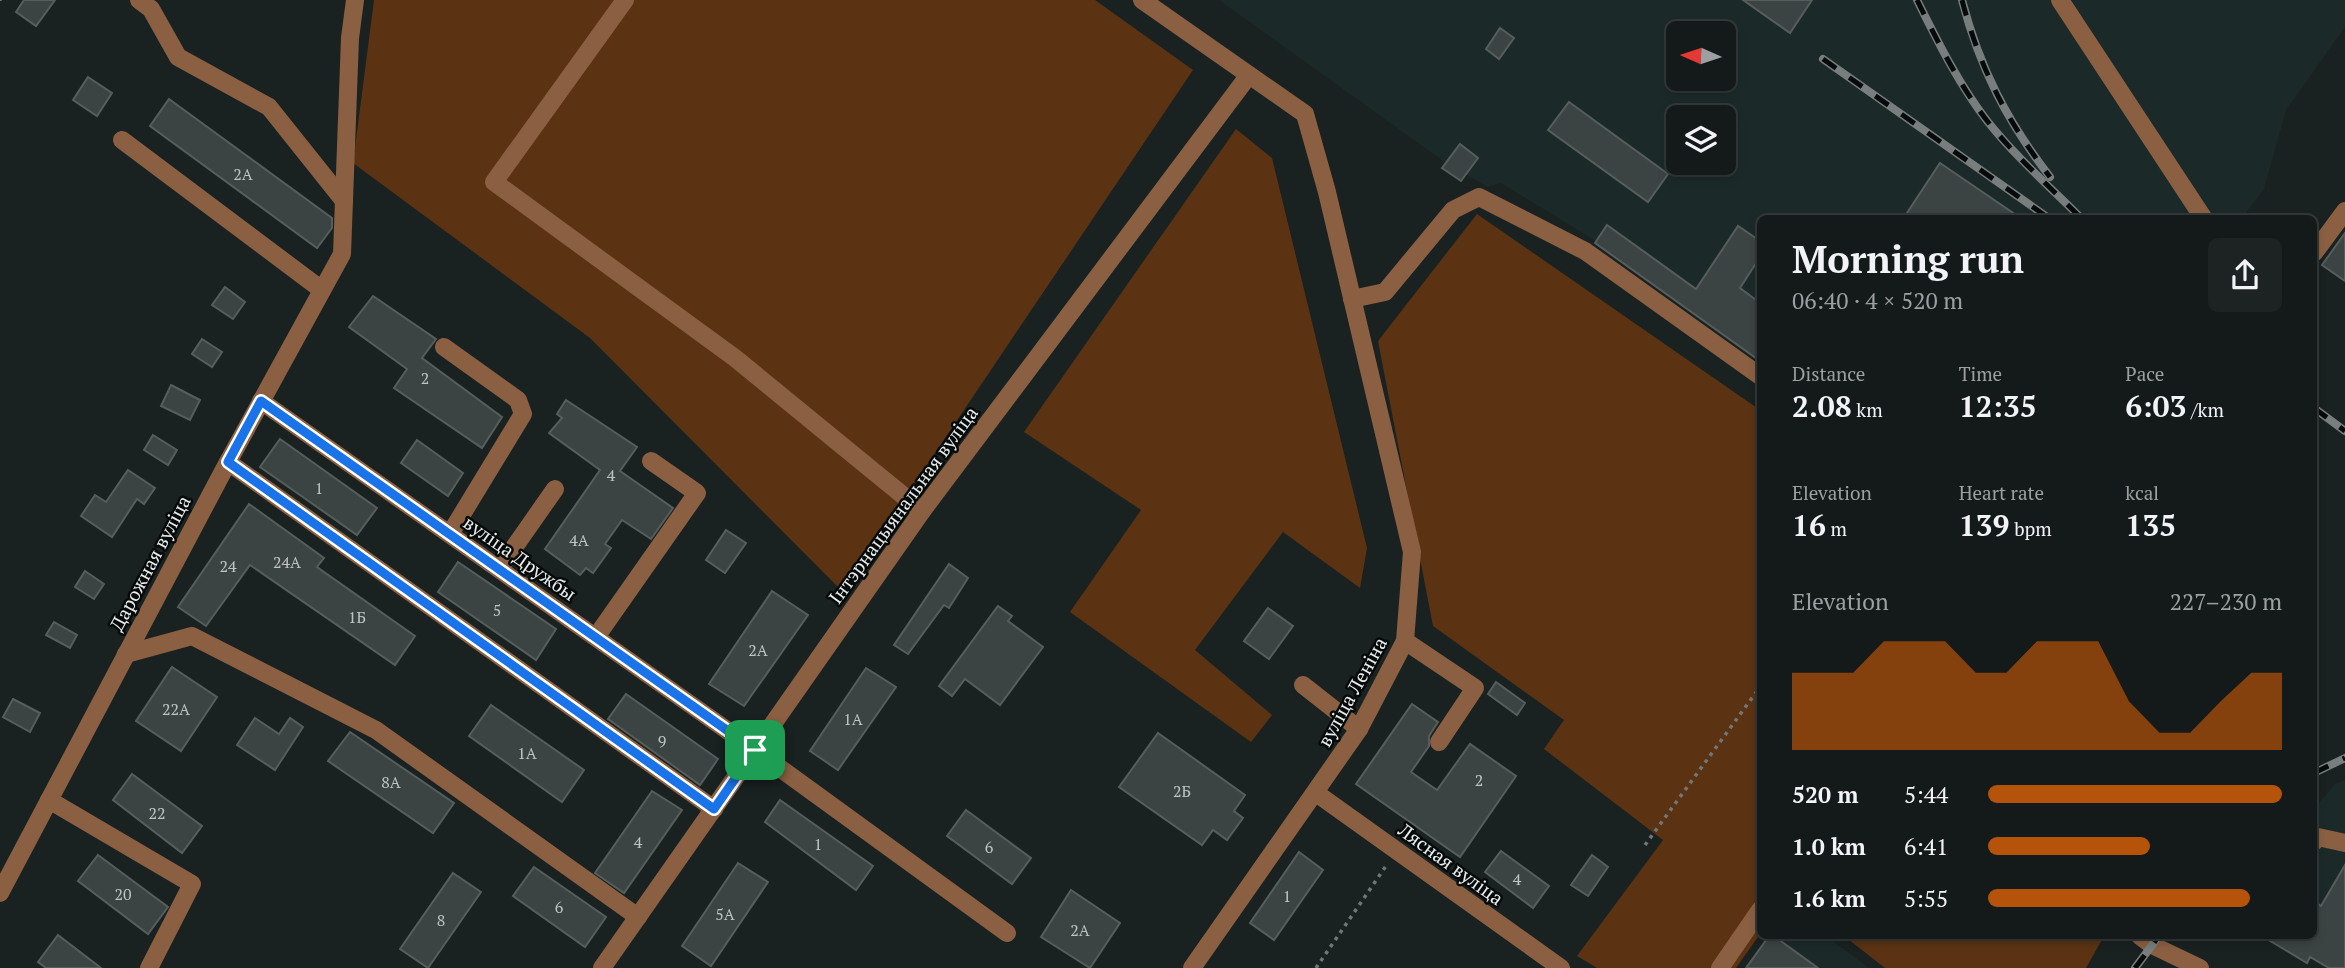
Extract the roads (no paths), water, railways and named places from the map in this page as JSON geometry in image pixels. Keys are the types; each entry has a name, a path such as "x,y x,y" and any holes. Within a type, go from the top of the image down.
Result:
{"street":[{"path":"139,0 152,9 178,57 269,107 344,201"},
{"path":"344,201 350,38 355,0"},
{"path":"625,0 494,182 735,358 922,511"},
{"name":"вуліца Леніна","path":"1142,0 1305,114 1327,192 1412,552 1405,641 1359,729 1192,968"},
{"path":"2060,0 2201,215"},
{"name":"Інтэрнацыянальная вуліца","path":"602,968 922,511 1248,75"},
{"path":"122,140 322,290"},
{"path":"1352,299 1385,292 1453,210 1479,197 1586,250 1757,374"},
{"name":"Дарожная вуліца","path":"0,893 228,462 342,254 344,201"},
{"path":"2317,249 2345,211"},
{"path":"444,347 518,400 523,414 450,534"},
{"name":"вуліца Дружбы","path":"261,401 755,750 1007,933"},
{"path":"596,638 697,493 651,461"},
{"path":"228,462 714,809"},
{"path":"499,569 555,489"},
{"path":"126,654 192,636 376,730 638,917"},
{"path":"1405,641 1475,688 1439,742"},
{"path":"1303,685 1359,729"},
{"name":"Лясная вуліца","path":"1316,793 1557,967"},
{"path":"49,800 192,884 149,968"},
{"path":"2317,838 2345,843"},
{"path":"1720,968 1757,914"},
{"path":"2144,939 2200,968"}],"railway":[{"path":"1917,0 1977,108 2022,160 2078,215"},
{"path":"1962,0 1986,72 2008,115 2050,177"},
{"path":"1823,59 2044,215"},
{"path":"2317,410 2345,431"},
{"path":"2317,772 2345,758"},
{"path":"2135,968 2157,939"}]}
